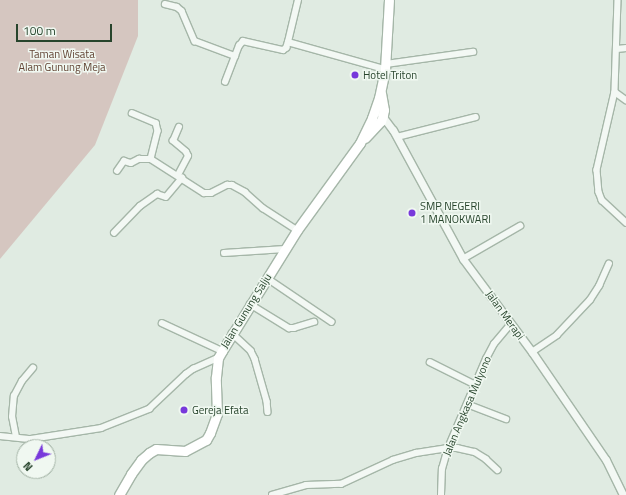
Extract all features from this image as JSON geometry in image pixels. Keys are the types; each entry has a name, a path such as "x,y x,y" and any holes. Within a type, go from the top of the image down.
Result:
{"main road":[{"path":"378,116 384,110 380,92 386,66 389,0"},
{"name":"Jalan Gunung Salju","path":"120,495 138,464 149,453 156,449 185,451 206,440 214,425 217,414 216,377 220,354 297,230 378,116"}],"street":[{"path":"225,82 239,46 243,42 283,50 286,48 298,0"},
{"path":"618,0 614,92 598,165 598,186 602,200 626,222"},
{"path":"165,4 177,7 182,11 195,40 235,56"},
{"path":"288,42 386,66 473,52"},
{"path":"617,49 626,48"},
{"path":"614,92 626,100"},
{"path":"132,113 156,123 158,131 151,159"},
{"name":"Jalan Merapi","path":"378,116 393,130 463,259 532,352 606,460 623,495"},
{"path":"397,137 476,117"},
{"path":"114,233 140,206 157,194 166,197 180,177 188,156 186,152 173,141 179,127"},
{"path":"117,171 124,161 131,163 139,159 151,159 204,193 211,193 220,187 232,185 245,192 263,208 297,230"},
{"path":"463,259 520,226"},
{"path":"224,252 285,249"},
{"path":"532,352 550,341 590,300 599,286 609,264"},
{"path":"266,278 332,322"},
{"path":"250,304 288,328 294,328 314,322"},
{"path":"162,322 220,354"},
{"name":"Jalan Angkasa Mulyono","path":"441,495 442,470 448,448 474,384 494,344 511,324"},
{"path":"232,333 246,346 255,359 267,401 268,412"},
{"path":"0,436 31,439 87,432 145,412 190,371 220,354"},
{"path":"430,362 474,384"},
{"path":"16,437 12,417 14,396 22,381 33,368"},
{"path":"467,404 506,419"},
{"path":"272,495 306,485 341,484 393,460 416,453 448,448 457,448 476,452 498,470"}],"green space":[{"name":"Taman Wisata Alam Gunung Meja","path":"0,0 138,0 138,36 95,145 0,259"}],"place":[{"name":"Hotel Triton","path":"355,75"},
{"name":"SMP NEGERI 1 MANOKWARI","path":"412,213"},
{"name":"Gereja Efata","path":"184,410"}]}
